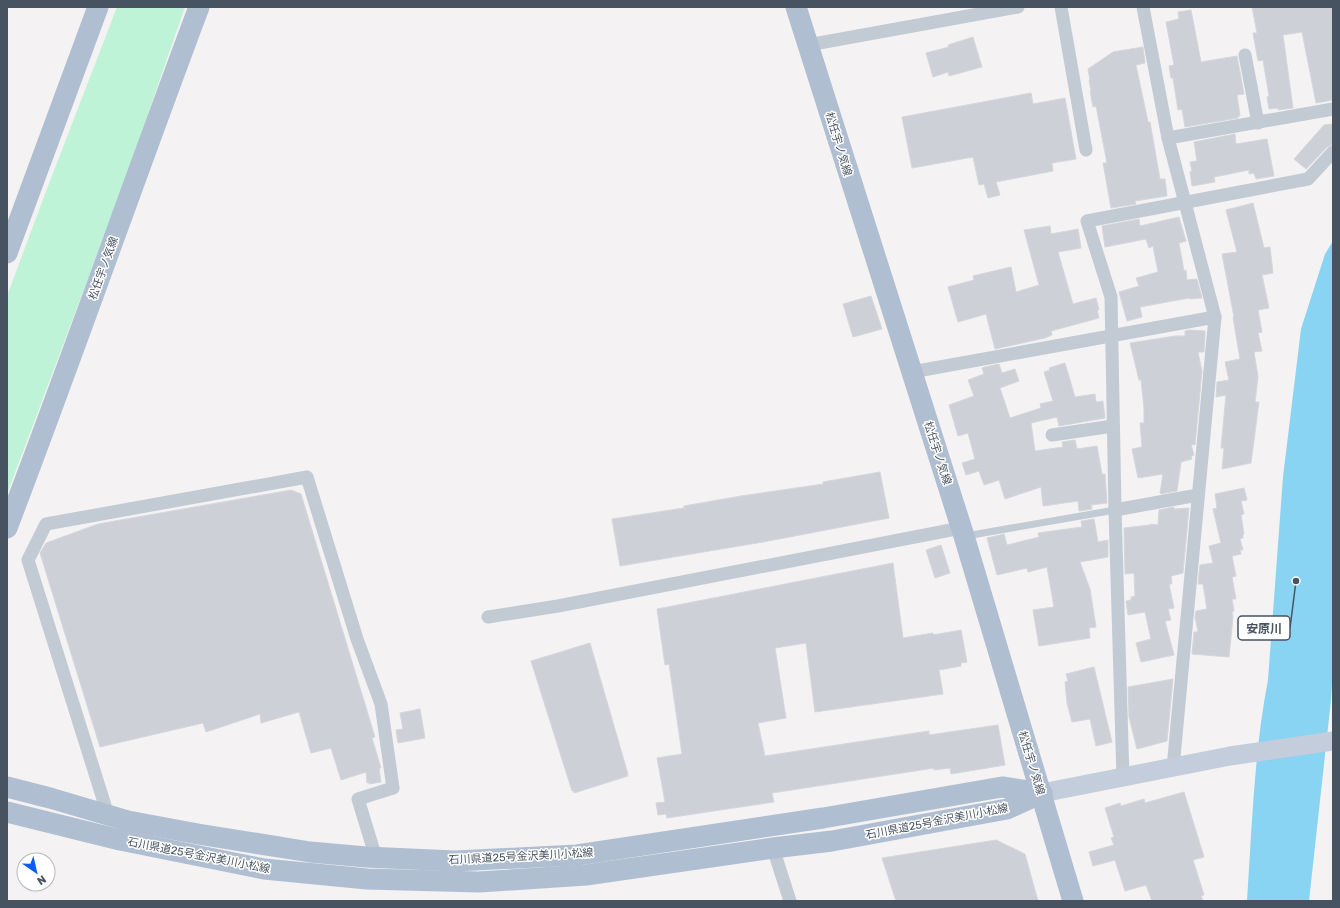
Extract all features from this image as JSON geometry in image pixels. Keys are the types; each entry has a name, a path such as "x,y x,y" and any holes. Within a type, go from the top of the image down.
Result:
{"main road":[{"path":"7,253 98,7"},
{"name":"松任宇ノ気線","path":"7,528 56,400 134,181 199,7"},
{"name":"松任宇ノ気線","path":"796,7 963,532 1073,901"},
{"name":"石川県道25号金沢美川小松線","path":"7,787 128,821 206,836 310,852 376,858 455,862 577,855 823,818 1002,787 1042,794"},
{"name":"石川県道25号金沢美川小松線","path":"7,812 120,840 264,869 367,879 479,882 594,874 832,841 1007,809 1042,794"}],"street":[{"path":"808,45 1018,7"},
{"path":"1061,7 1086,150"},
{"path":"1143,7 1168,138 1215,316 1173,768"},
{"path":"1245,55 1258,123"},
{"path":"1168,138 1333,110"},
{"path":"1123,778 1115,510 1111,297 1087,221 1308,179 1333,152"},
{"path":"912,372 1215,316"},
{"path":"1052,435 1114,426"},
{"path":"108,815 28,560 46,524 307,477 357,639 381,704 393,788 358,799 376,858"},
{"path":"1115,510 1198,495"},
{"path":"488,617 558,606 963,532"},
{"path":"1042,794 1230,756 1333,741"},
{"path":"773,848 790,901"}],"lane":[{"path":"963,532 1115,510"}],"green space":[{"path":"117,7 185,7 125,180 7,494 7,296"}],"water":[{"path":"1333,241 1333,667 1331,700 1309,901 1247,901 1254,790 1263,707 1268,680 1283,477 1301,329 1325,254"}],"building":[{"path":"1252,7 1333,7 1333,100 1316,103 1302,32 1283,35 1293,108 1278,110 1278,108 1269,109 1267,97 1269,96 1263,60 1258,61 1253,33 1257,33"},
{"path":"1191,10 1201,62 1237,56 1244,94 1237,95 1240,116 1238,116 1238,118 1185,127 1182,109 1178,110 1173,78 1171,78 1169,66 1174,65 1166,22 1179,19 1178,12"},
{"path":"973,37 982,67 949,76 948,72 933,77 926,53 949,47 948,45"},
{"path":"1143,47 1145,63 1136,65 1148,122 1150,122 1160,179 1165,179 1167,196 1135,201 1136,204 1111,208 1103,163 1107,163 1096,106 1093,107 1088,69 1113,52"},
{"path":"1031,93 1033,104 1065,98 1076,159 1052,163 1053,171 996,182 1000,195 988,198 984,184 979,185 973,157 912,168 902,117"},
{"path":"1333,124 1333,144 1327,147 1306,169 1294,159 1324,125"},
{"path":"1235,134 1236,144 1267,139 1274,176 1256,179 1254,173 1249,174 1249,170 1214,177 1215,182 1192,186 1190,172 1192,171 1190,162 1197,161 1194,142"},
{"path":"1253,203 1264,248 1270,247 1273,273 1262,275 1269,308 1258,310 1262,332 1258,333 1262,351 1254,352 1258,377 1255,402 1259,402 1251,463 1222,469 1224,448 1221,448 1226,395 1216,397 1217,382 1229,380 1225,362 1240,359 1222,254 1237,252 1226,210"},
{"path":"1179,217 1186,241 1179,243 1184,271 1186,270 1187,280 1197,279 1202,298 1189,298 1140,307 1142,317 1127,321 1119,292 1139,286 1136,278 1158,272 1153,246 1149,248 1146,239 1105,247 1102,226 1139,219 1140,226"},
{"path":"1050,226 1051,234 1078,229 1081,248 1058,252 1073,304 1096,298 1099,318 1051,331 1052,335 1045,338 995,349 986,314 958,322 948,287 974,280 973,276 1011,267 1016,292 1039,285 1024,230"},
{"path":"871,296 882,329 853,337 843,304"},
{"path":"1185,331 1205,331 1204,352 1198,352 1202,371 1195,445 1191,444 1194,455 1191,456 1192,459 1181,462 1177,491 1161,494 1163,474 1138,478 1132,449 1142,447 1140,423 1144,423 1144,408 1141,380 1139,380 1130,343 1175,336 1185,336"},
{"path":"1065,363 1075,397 1095,394 1096,402 1103,401 1105,418 1059,426 1057,417 1031,423 1035,451 1063,447 1062,442 1075,440 1077,449 1097,446 1102,474 1105,474 1107,503 1091,505 1092,509 1079,511 1078,501 1043,506 1041,487 1005,499 999,480 984,485 979,471 966,475 962,463 975,459 968,433 958,436 949,405 974,396 968,380 984,374 982,368 985,367 999,364 1002,373 1015,369 1019,381 1000,388 1010,418 1041,408 1040,404 1053,401 1044,372 1050,370 1049,368"},
{"path":"880,472 889,518 763,542 620,566 612,519 684,508 684,506 741,496 823,484 823,482"},
{"path":"1244,488 1247,500 1241,501 1244,514 1241,515 1244,534 1243,538 1240,539 1243,550 1240,550 1241,554 1232,556 1236,576 1232,577 1236,599 1232,599 1234,611 1232,612 1233,617 1229,657 1192,654 1194,632 1198,632 1195,617 1196,611 1207,609 1203,584 1198,584 1200,565 1213,563 1209,546 1221,543 1213,509 1217,508 1215,494"},
{"path":"291,490 301,494 375,737 372,738 381,768 379,768 381,782 367,783 366,772 341,780 331,748 311,753 299,712 261,723 260,714 206,732 203,723 100,747 40,553 46,543 98,524"},
{"path":"1174,507 1174,509 1189,508 1183,573 1171,576 1172,584 1169,584 1174,608 1168,609 1171,620 1165,621 1174,655 1141,662 1136,643 1151,639 1145,612 1128,615 1126,601 1131,600 1131,597 1135,596 1134,573 1125,574 1124,528 1150,524 1158,525 1159,510"},
{"path":"1094,519 1098,542 1108,540 1108,557 1080,562 1090,589 1096,627 1089,628 1090,638 1039,646 1033,610 1054,607 1047,567 1028,572 1027,568 997,575 987,538 1004,534 1007,545 1039,537 1038,533 1082,527 1081,521"},
{"path":"941,545 950,573 935,578 926,550"},
{"path":"893,563 903,638 961,630 967,662 961,663 961,666 939,670 943,694 815,712 806,643 775,648 786,718 758,723 765,756 929,731 929,735 998,725 1005,765 951,774 950,768 934,770 934,768 772,793 774,802 667,818 666,814 658,815 656,803 665,802 657,758 682,754 669,664 665,665 657,609"},
{"path":"590,643 628,776 574,793 574,791 572,791 531,661"},
{"path":"1094,667 1112,742 1096,746 1090,719 1072,722 1067,703 1065,682 1068,681 1066,674"},
{"path":"1173,679 1167,741 1137,749 1129,717 1128,687"},
{"path":"420,709 425,738 398,743 396,730 403,729 400,713"},
{"path":"1184,792 1204,857 1193,860 1204,895 1201,896 1203,901 1152,901 1146,885 1125,891 1115,860 1093,866 1089,852 1114,845 1111,838 1114,837 1105,808 1120,803 1121,806 1144,799 1145,803"},
{"path":"996,840 1025,854 1038,901 896,901 882,858"}],"place":[{"name":"安原川","path":"1296,581"}]}
